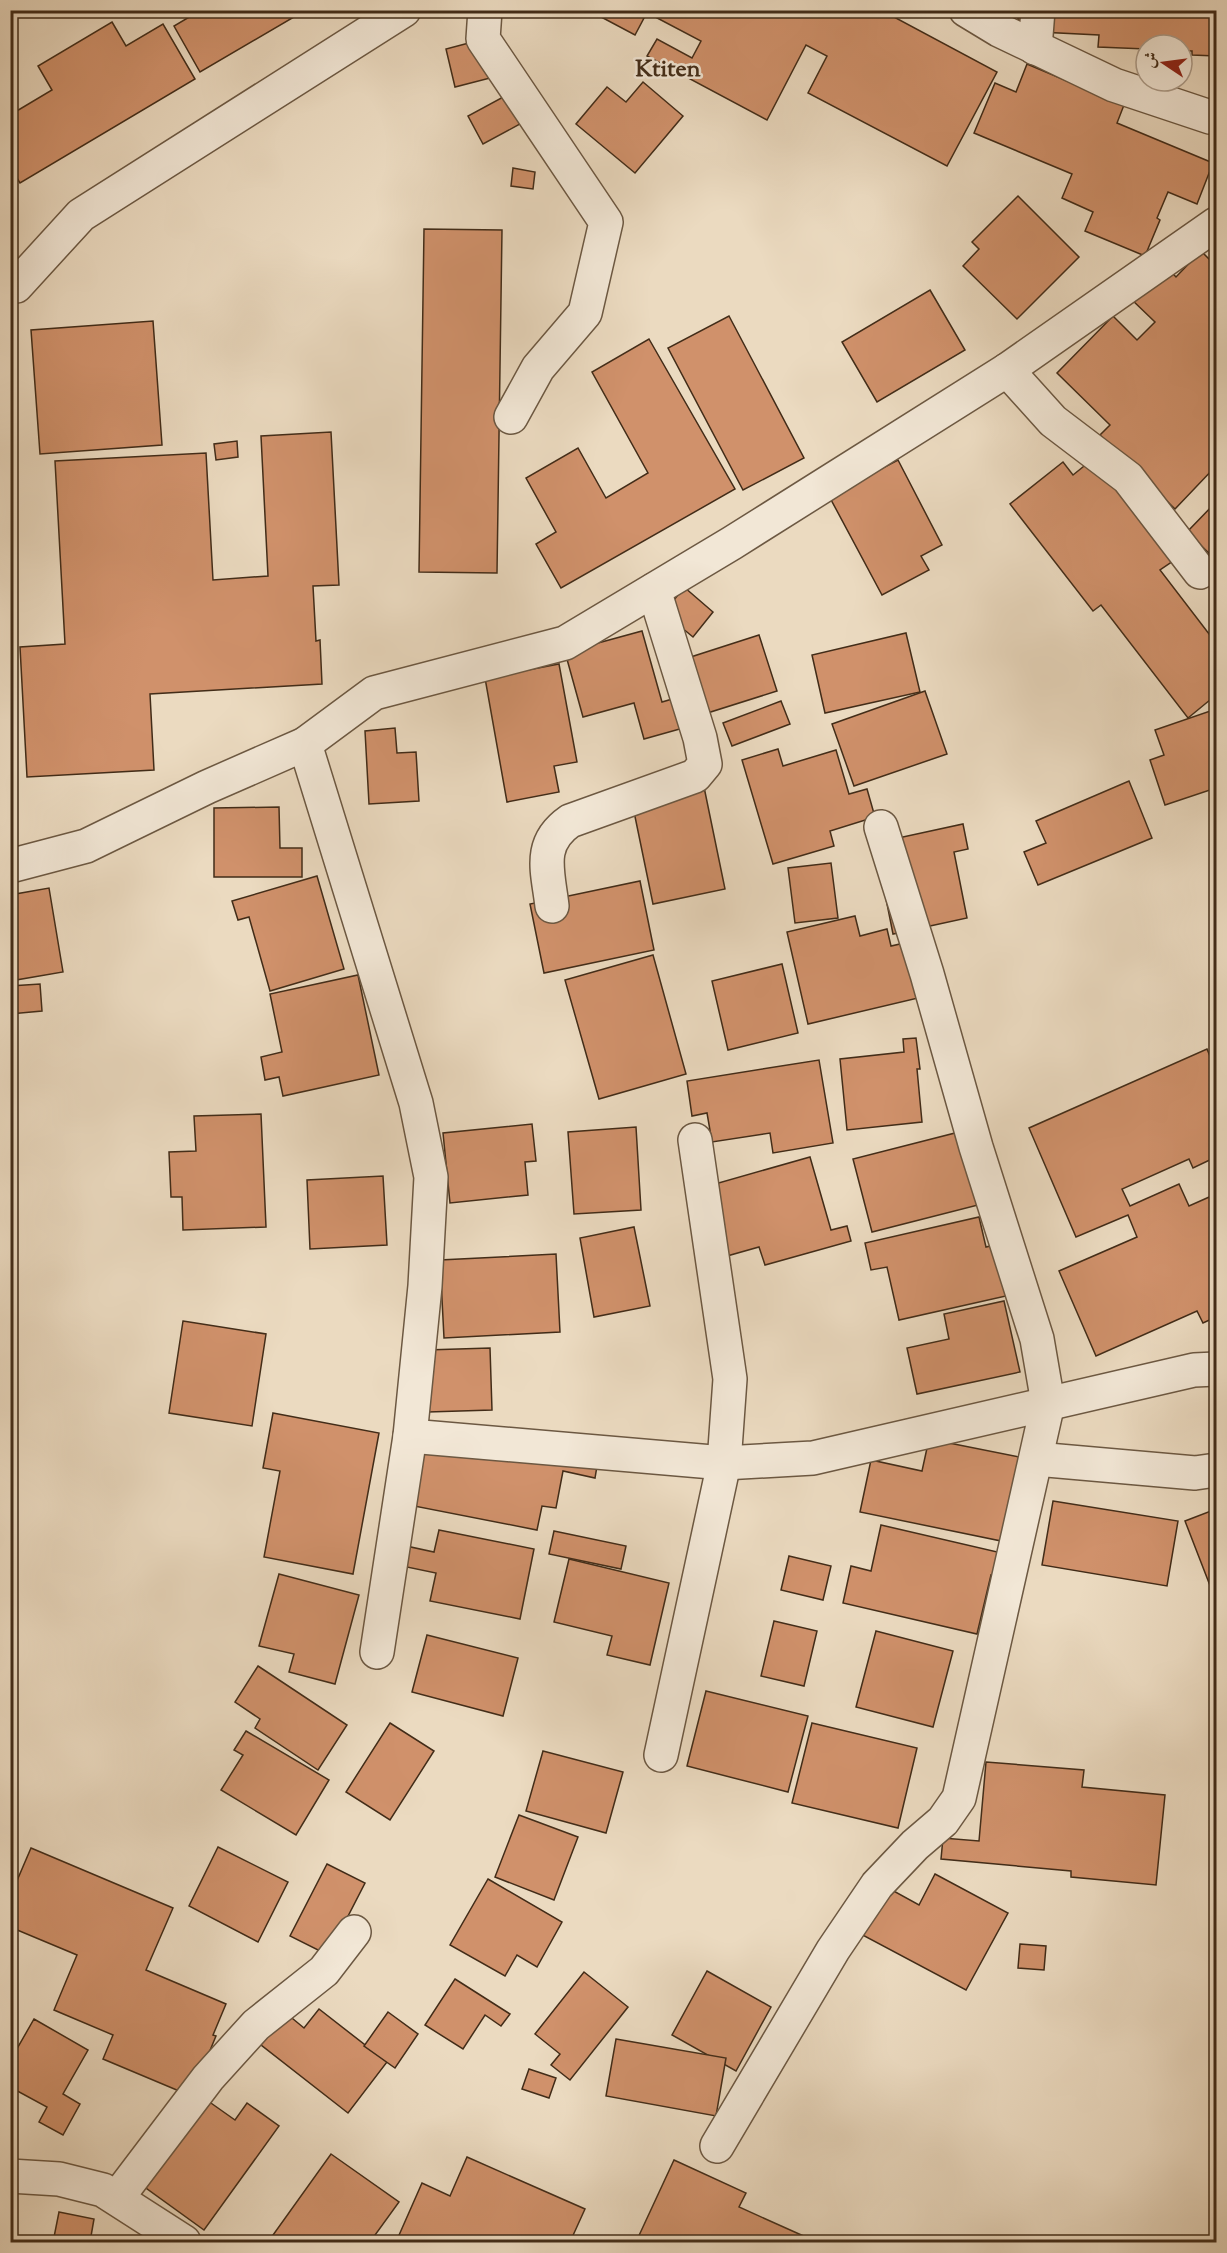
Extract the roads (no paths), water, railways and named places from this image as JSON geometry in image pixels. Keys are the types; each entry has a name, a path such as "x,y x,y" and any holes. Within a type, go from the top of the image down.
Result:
{"street":[{"path":"10,282 16,286 81,215 404,10"},
{"path":"485,10 483,39 606,222 585,312 538,368 511,417"},
{"path":"966,10 999,30 1114,86 1216,117"},
{"path":"1035,48 1038,10"},
{"path":"10,866 86,846 207,787 305,744 374,693 565,643 732,543 1007,370 1216,224"},
{"path":"1007,370 1053,421 1128,478 1200,572"},
{"path":"552,906 547,862 549,845 558,830 570,821 695,776 705,764 700,738 654,590"},
{"path":"305,744 416,1103 431,1177 425,1286 410,1436 377,1652"},
{"path":"717,2146 833,1950 877,1885 915,1845 943,1821 959,1798 1048,1403 1037,1339 976,1146 927,974 881,826"},
{"path":"661,1755 724,1463 730,1379 695,1140"},
{"path":"410,1436 724,1463 813,1458 1194,1370 1216,1369"},
{"path":"1036,1459 1195,1473 1216,1470"},
{"path":"117,2198 208,2078 256,2025 324,1971 354,1932"},
{"path":"10,2176 59,2179 104,2190 184,2242"}],"district":[{"name":"Ktiten","path":"668,68"}]}
